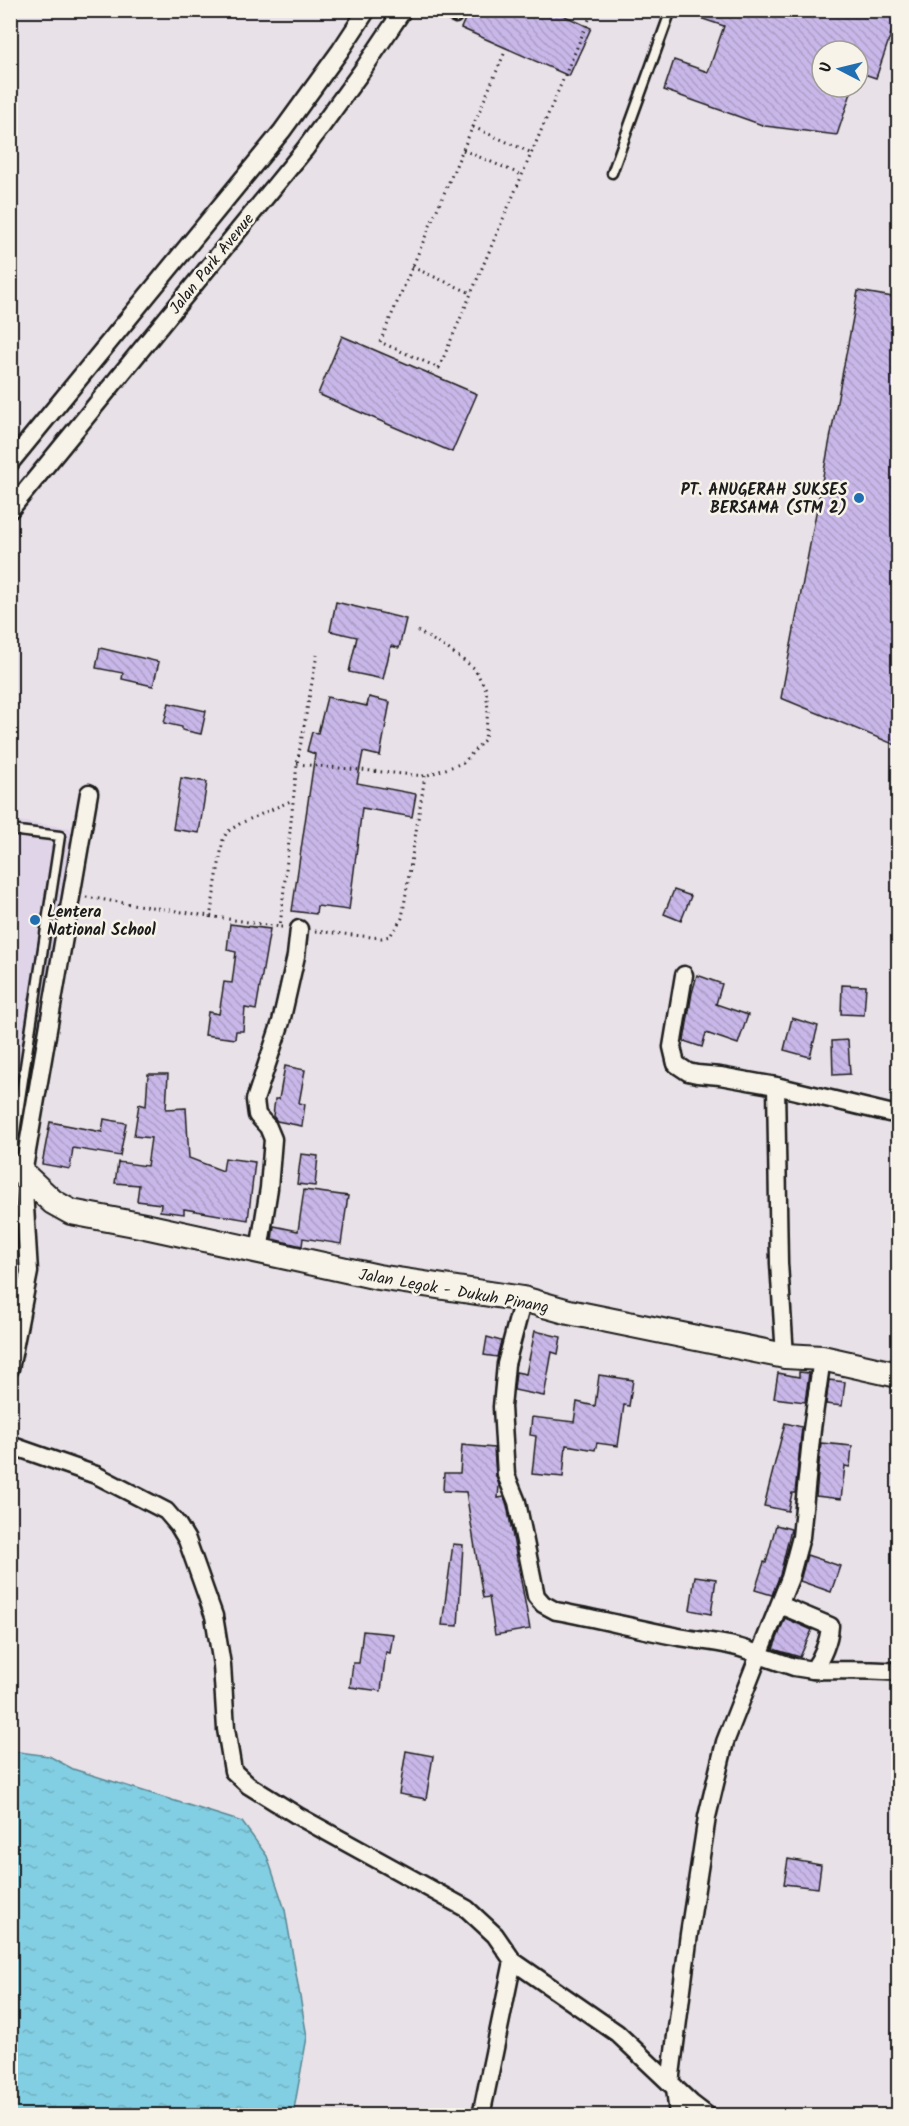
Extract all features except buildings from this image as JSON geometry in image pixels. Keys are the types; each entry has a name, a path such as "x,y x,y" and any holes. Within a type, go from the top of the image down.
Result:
{"street":[{"name":"Jalan Park Avenue","path":"10,464 282,131 367,10"},
{"name":"Jalan Park Avenue","path":"10,510 305,149 403,10"},
{"path":"10,1369 29,1272 17,1170 72,895 89,793"},
{"path":"259,1251 269,1188 273,1139 257,1114 255,1100 281,1022 296,956 299,929"},
{"path":"684,975 672,1047 676,1064 688,1072 776,1086 889,1113 898,1113"},
{"path":"776,1086 779,1263 785,1356"},
{"name":"Jalan Legok - Dukuh Pinang","path":"17,1170 53,1202 71,1212 378,1277 522,1299 569,1312 785,1356 822,1358 898,1375"},
{"path":"522,1299 506,1364 502,1407 506,1475 517,1502 536,1596 543,1604 556,1611 676,1637 733,1645 794,1667 813,1670 898,1672"},
{"path":"678,2115 672,2085 689,1934 707,1817 725,1742 780,1605 801,1537 822,1358"},
{"path":"10,1445 96,1475 166,1511 178,1525 187,1540 214,1616 222,1665 226,1729 233,1771 248,1785 298,1816 467,1910 495,1935 513,1961 617,2033 691,2103 708,2115"},
{"path":"780,1605 830,1626 830,1635 819,1663 813,1670"},
{"path":"481,2115 513,1961"}],"lane":[{"path":"439,10 456,18 459,10"},
{"path":"612,173 671,10"},
{"path":"10,830 60,836 15,1132 10,1131"}],"path":[{"path":"504,54 380,342 440,368 592,10"},
{"path":"472,127 532,153"},
{"path":"463,150 522,176"},
{"path":"412,267 471,293"},
{"path":"297,764 425,776 463,763 485,739 488,710 486,688 474,668 418,631"},
{"path":"280,927 297,764 317,655"},
{"path":"72,895 210,918 381,938 390,936 402,918 425,776"},
{"path":"210,918 223,840 227,832 277,805 293,800"}],"shaded area":[{"name":"Lentera National School","path":"11,820 71,828 46,1013 24,1147 11,1143"}],"water":[{"path":"11,1751 49,1756 73,1769 242,1822 267,1856 285,1910 307,2037 293,2115 11,2115"}],"place":[{"name":"PT. ANUGERAH SUKSES BERSAMA (STM 2)","path":"859,498"},
{"name":"Lentera National School","path":"35,920"}]}
